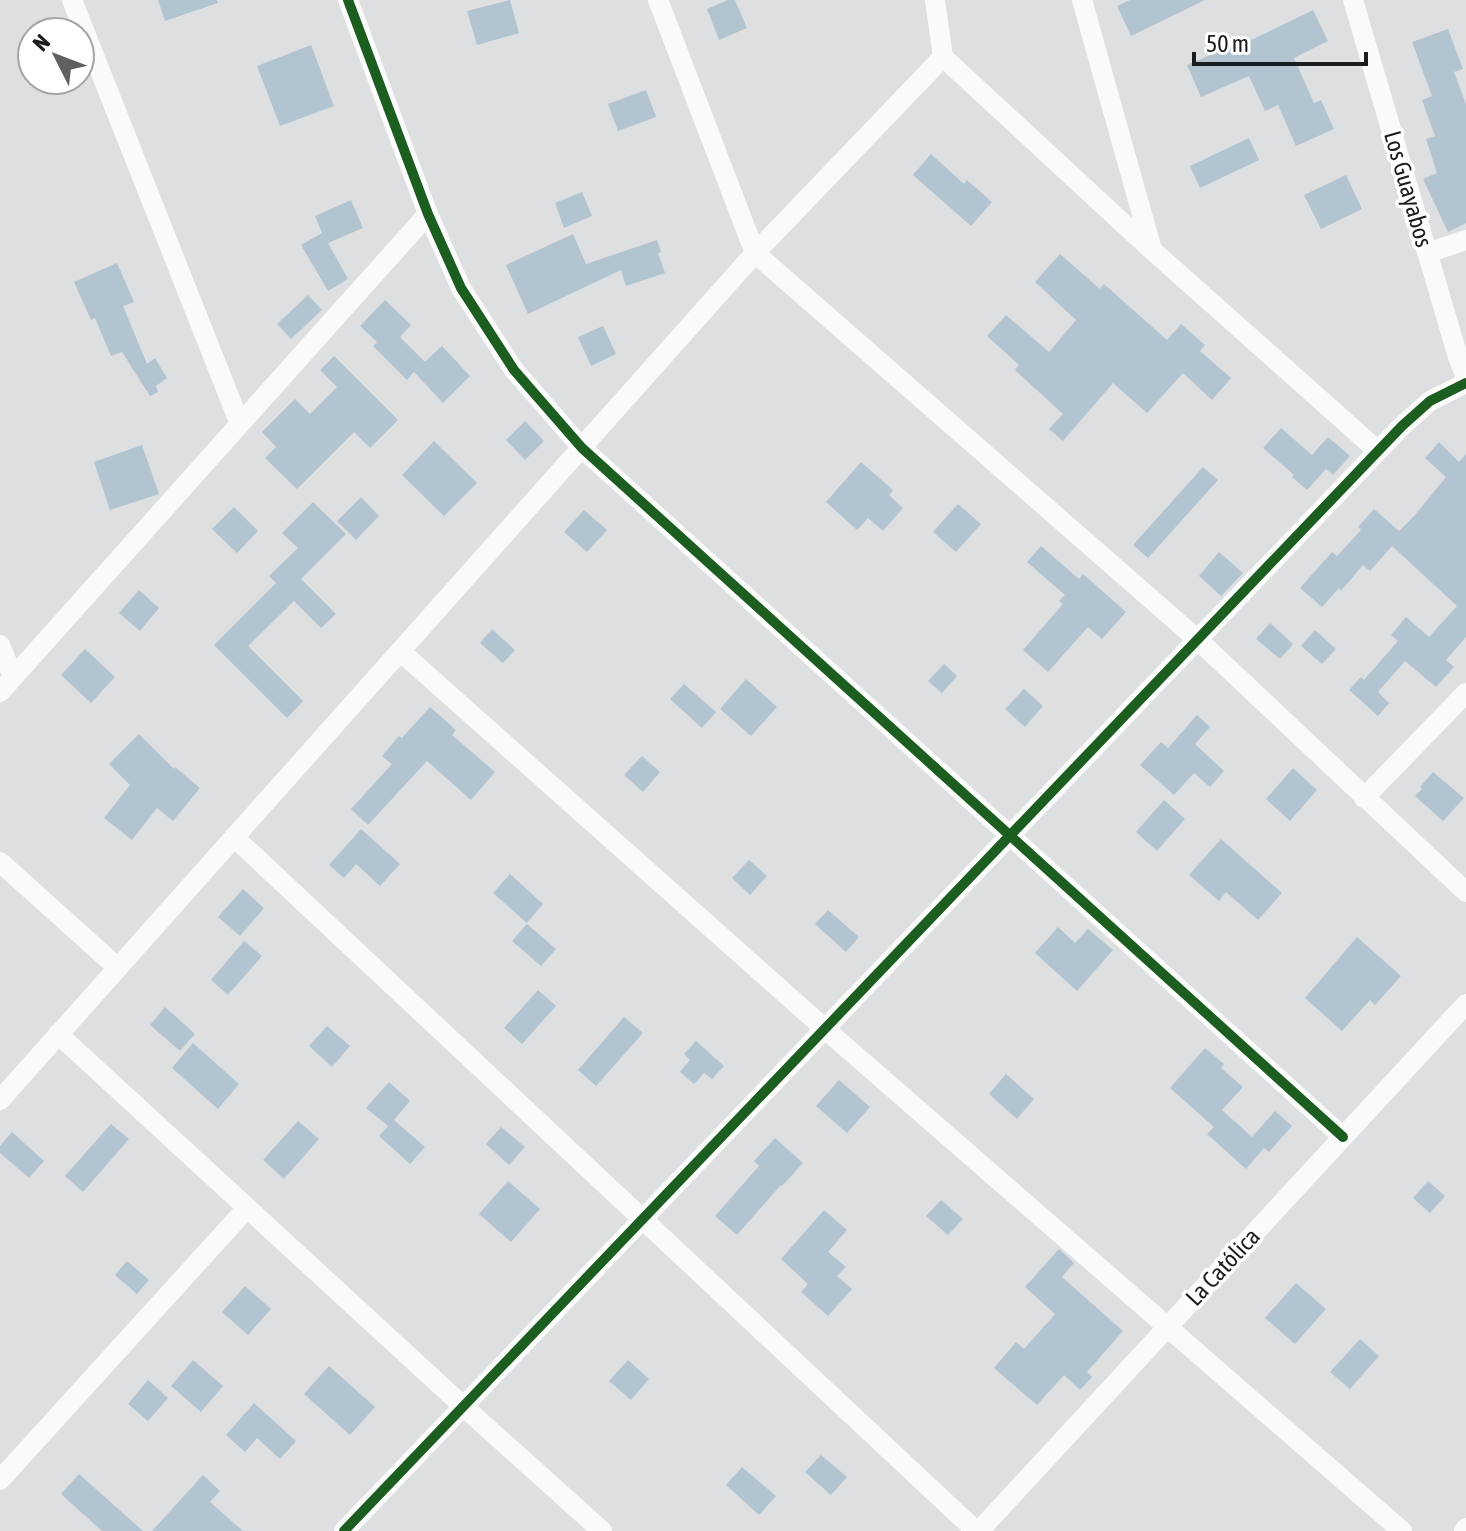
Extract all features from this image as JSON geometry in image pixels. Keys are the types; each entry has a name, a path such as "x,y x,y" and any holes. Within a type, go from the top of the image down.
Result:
{"street":[{"path":"72,0 240,424"},
{"path":"348,0 428,214 461,288 514,370 582,448 1343,1137"},
{"path":"658,0 755,253 1198,640 1466,892"},
{"path":"935,0 943,57 1152,250 1378,451"},
{"path":"1082,0 1152,250"},
{"name":"Los Guayabos","path":"1353,0 1466,377"},
{"path":"0,1100 755,253 943,57"},
{"path":"6,684 428,214"},
{"path":"1427,253 1466,240"},
{"path":"344,1531 1402,426 1430,401 1466,383"},
{"path":"0,645 6,684"},
{"path":"400,651 825,1029 1402,1531"},
{"path":"1364,798 1466,693"},
{"path":"234,837 978,1531"},
{"path":"0,862 118,968"},
{"name":"La Católica","path":"978,1531 1466,1004"},
{"path":"58,1034 602,1531"},
{"path":"0,1480 247,1208"}],"building":[{"path":"158,0 217,0 218,3 165,21"},
{"path":"510,0 519,33 477,45 467,11"},
{"path":"735,0 747,28 719,40 707,9"},
{"path":"1130,0 1205,0 1131,36 1117,6"},
{"path":"1313,10 1328,41 1294,58 1314,103 1321,100 1334,129 1296,146 1278,105 1265,111 1249,76 1201,97 1187,65 1235,44 1237,47"},
{"path":"1448,29 1463,69 1454,72 1466,104 1466,223 1448,232 1423,179 1437,173 1426,139 1435,136 1422,100 1432,96 1412,42"},
{"path":"311,45 334,106 280,126 257,66"},
{"path":"646,90 656,117 618,131 608,104"},
{"path":"1249,138 1259,160 1200,188 1190,166"},
{"path":"931,154 964,184 967,180 992,202 971,226 913,175"},
{"path":"1346,175 1362,209 1321,229 1304,195"},
{"path":"582,192 592,216 564,228 555,203"},
{"path":"351,200 363,228 328,243 348,279 328,291 301,245 322,233 315,216"},
{"path":"573,234 586,264 657,240 665,273 626,286 621,270 528,314 506,265"},
{"path":"1060,254 1100,289 1104,284 1167,340 1181,324 1205,345 1200,351 1231,378 1212,400 1183,373 1147,413 1113,383 1063,441 1049,429 1063,414 1015,370 1019,365 987,336 1006,315 1049,352 1076,320 1035,282"},
{"path":"117,263 134,302 123,306 147,364 155,358 167,378 156,386 158,392 150,396 122,352 111,356 95,318 91,320 74,282"},
{"path":"308,295 322,310 291,339 277,324"},
{"path":"385,300 411,325 400,337 425,362 442,346 470,376 443,403 414,372 407,380 373,346 377,342 360,326"},
{"path":"603,326 616,354 591,366 578,337"},
{"path":"334,356 398,420 370,448 354,432 297,489 265,458 276,447 262,432 295,399 310,414 337,387 320,370"},
{"path":"525,421 544,441 525,460 506,440"},
{"path":"1281,428 1312,455 1328,437 1350,456 1333,475 1326,469 1307,490 1263,448"},
{"path":"434,441 477,483 444,516 402,475"},
{"path":"1439,442 1459,462 1466,454 1466,637 1446,660 1454,667 1436,687 1405,661 1378,692 1389,703 1378,716 1349,690 1361,677 1364,680 1398,641 1391,635 1406,617 1429,637 1457,606 1392,546 1370,571 1363,565 1341,591 1339,588 1322,607 1300,588 1332,552 1337,556 1361,530 1358,527 1374,509 1399,531 1414,516 1446,477 1425,458"},
{"path":"142,445 159,494 110,510 94,462"},
{"path":"861,462 893,490 889,495 903,508 883,531 868,518 857,530 826,502"},
{"path":"1203,467 1218,480 1148,558 1133,545"},
{"path":"361,497 379,516 356,540 337,521"},
{"path":"313,502 346,534 301,579 336,614 321,628 294,601 248,646 303,701 287,718 214,645 276,583 269,576 298,548 282,533"},
{"path":"958,504 981,524 956,552 933,532"},
{"path":"234,507 258,531 237,553 212,529"},
{"path":"584,510 607,530 587,552 564,532"},
{"path":"1041,546 1079,579 1083,574 1126,612 1102,639 1088,627 1048,672 1023,650 1063,604 1059,601 1065,595 1027,562"},
{"path":"1219,552 1243,573 1221,596 1199,576"},
{"path":"139,590 159,608 140,631 119,613"},
{"path":"1270,623 1293,644 1280,659 1256,639"},
{"path":"492,629 515,650 503,663 480,643"},
{"path":"1315,630 1336,649 1322,664 1301,646"},
{"path":"85,649 115,677 91,703 61,675"},
{"path":"944,664 957,676 942,693 928,681"},
{"path":"746,679 777,707 751,736 720,709"},
{"path":"684,684 716,712 702,728 670,699"},
{"path":"1024,689 1043,706 1025,727 1005,709"},
{"path":"430,707 456,730 452,735 495,772 471,800 427,761 368,825 351,809 392,764 382,756"},
{"path":"1197,715 1210,727 1195,744 1224,771 1210,787 1194,773 1174,795 1140,765 1161,742 1168,748"},
{"path":"139,734 174,769 200,788 173,821 157,808 132,840 104,818 130,785 109,764"},
{"path":"642,756 660,772 643,792 624,775"},
{"path":"1293,768 1317,790 1290,821 1266,799"},
{"path":"1433,772 1464,798 1443,821 1415,796"},
{"path":"1164,800 1185,819 1157,851 1136,832"},
{"path":"361,829 400,864 380,886 356,864 344,878 329,865"},
{"path":"1221,839 1282,893 1258,920 1226,892 1219,901 1189,875"},
{"path":"749,860 767,876 750,895 732,878"},
{"path":"510,874 543,904 527,923 493,893"},
{"path":"243,889 264,908 240,936 218,917"},
{"path":"828,910 859,937 846,952 815,924"},
{"path":"527,924 556,949 541,966 512,941"},
{"path":"1058,927 1075,943 1088,929 1113,950 1077,991 1035,953"},
{"path":"1357,937 1401,976 1375,1005 1370,1000 1342,1031 1305,998"},
{"path":"244,941 262,956 228,995 211,980"},
{"path":"538,990 556,1006 522,1044 504,1028"},
{"path":"165,1007 195,1034 180,1051 150,1025"},
{"path":"624,1017 643,1033 596,1086 578,1070"},
{"path":"327,1026 350,1046 332,1067 309,1046"},
{"path":"696,1041 724,1066 712,1079 704,1073 694,1084 680,1072 690,1060 684,1054"},
{"path":"193,1043 239,1084 218,1109 172,1068"},
{"path":"1205,1048 1224,1064 1221,1068 1243,1087 1222,1110 1252,1137 1275,1111 1292,1126 1269,1152 1264,1148 1246,1169 1207,1134 1214,1127 1170,1088"},
{"path":"1006,1074 1034,1099 1017,1119 989,1094"},
{"path":"839,1080 870,1107 847,1133 816,1106"},
{"path":"389,1082 410,1101 394,1120 425,1147 410,1164 379,1136 388,1126 366,1108"},
{"path":"298,1121 319,1139 284,1179 263,1160"},
{"path":"111,1124 129,1139 83,1192 65,1176"},
{"path":"501,1127 525,1147 509,1165 486,1144"},
{"path":"12,1132 44,1161 29,1178 0,1153 0,1146"},
{"path":"775,1138 803,1163 737,1235 715,1216 759,1166 754,1161"},
{"path":"508,1181 540,1209 511,1242 479,1214"},
{"path":"1428,1181 1445,1196 1430,1213 1413,1198"},
{"path":"941,1200 963,1219 948,1235 926,1216"},
{"path":"824,1210 847,1230 828,1252 846,1267 837,1276 852,1289 828,1316 801,1292 808,1284 781,1259"},
{"path":"1059,1249 1074,1263 1062,1277 1123,1331 1087,1372 1092,1377 1080,1390 1064,1375 1037,1405 994,1368 1016,1342 1024,1349 1055,1314 1025,1287"},
{"path":"127,1261 149,1280 137,1294 115,1275"},
{"path":"1296,1283 1326,1309 1295,1344 1265,1318"},
{"path":"245,1286 271,1309 248,1335 222,1312"},
{"path":"1360,1339 1379,1356 1350,1389 1330,1372"},
{"path":"193,1360 223,1386 201,1412 171,1386"},
{"path":"628,1360 649,1379 631,1400 609,1381"},
{"path":"329,1366 375,1407 350,1435 304,1394"},
{"path":"148,1380 168,1398 148,1421 128,1404"},
{"path":"254,1403 296,1441 280,1459 257,1438 245,1452 226,1435"},
{"path":"821,1455 847,1477 831,1495 805,1472"},
{"path":"742,1467 776,1496 759,1515 726,1485"},
{"path":"79,1474 143,1531 102,1531 61,1494"},
{"path":"203,1475 220,1491 210,1502 243,1531 152,1531"}],"cycle path":[{"path":"348,0 428,214 461,288 514,370 582,448 1343,1137"},
{"path":"344,1531 1402,426 1430,401 1466,383"}]}
